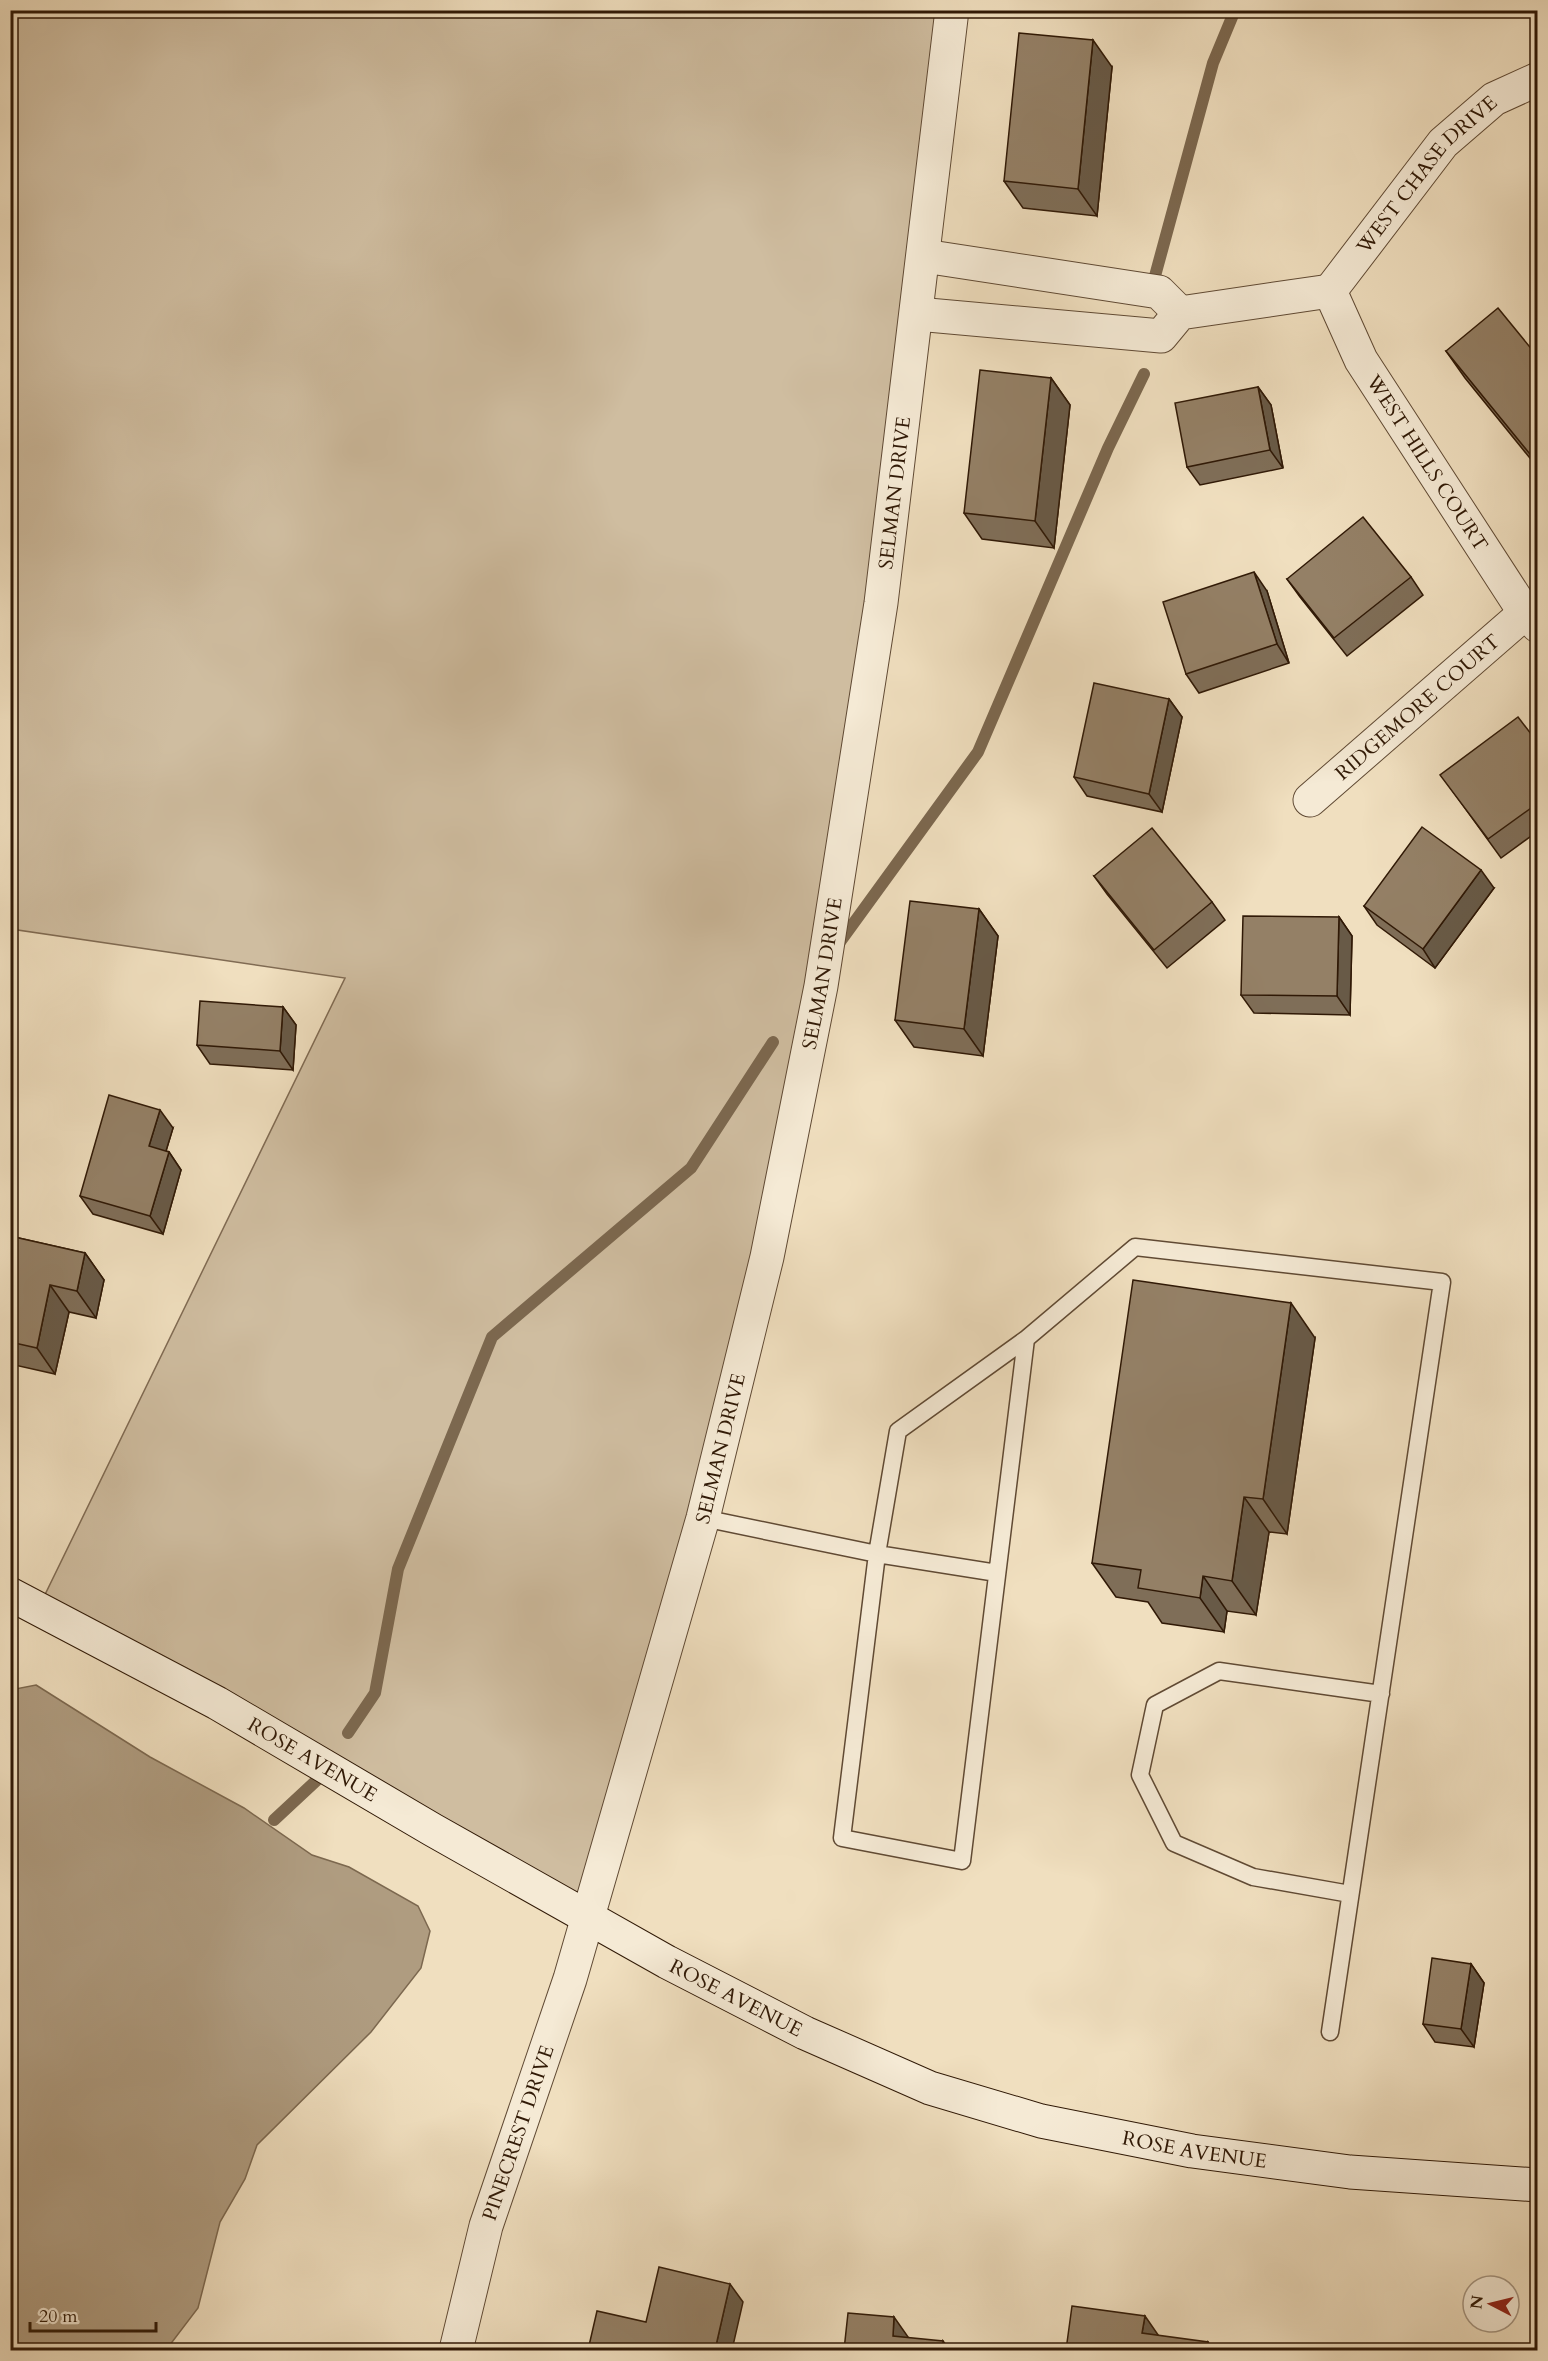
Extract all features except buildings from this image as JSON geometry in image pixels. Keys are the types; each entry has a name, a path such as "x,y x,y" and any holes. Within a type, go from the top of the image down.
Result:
{"street":[{"name":"SELMAN DRIVE","path":"588,1916 704,1518 767,1257 821,986 881,603 952,10"},
{"name":"WEST CHASE DRIVE","path":"1330,291 1443,142 1494,99 1538,79"},
{"path":"924,256 1159,292 1180,313"},
{"path":"917,314 1161,336 1180,313 1330,291"},
{"name":"WEST HILLS COURT","path":"1330,291 1361,360 1531,620"},
{"name":"RIDGEMORE COURT","path":"1310,800 1531,620"},
{"name":"ROSE AVENUE","path":"10,1594 216,1703 461,1846 667,1962 804,2033 930,2088 1041,2121 1192,2151 1350,2172 1538,2185"},
{"name":"PINECREST DRIVE","path":"456,2350 486,2226 570,1979 588,1916"}],"lane":[{"path":"1026,1339 962,1861 842,1838 877,1554 898,1431 1026,1339 1135,1247 1442,1282 1330,2032"},
{"path":"704,1518 877,1554 997,1573"},
{"path":"1350,1894 1253,1877 1174,1843 1140,1775 1155,1705 1219,1671 1381,1694"}],"shaded area":[{"path":"11,11 952,11 821,986 588,1916 38,1609 345,978 11,929"},
{"path":"36,1685 150,1757 244,1808 312,1855 349,1867 418,1906 430,1931 421,1968 371,2032 257,2145 245,2179 220,2222 198,2308 166,2350 11,2350 10,1690"}],"waterway":[{"path":"1155,276 1213,63 1235,10"},
{"path":"837,946 978,752 1108,448 1144,374"},
{"path":"348,1733 375,1693 398,1569 492,1337 691,1168 773,1042"},
{"path":"274,1820 318,1779"}]}
